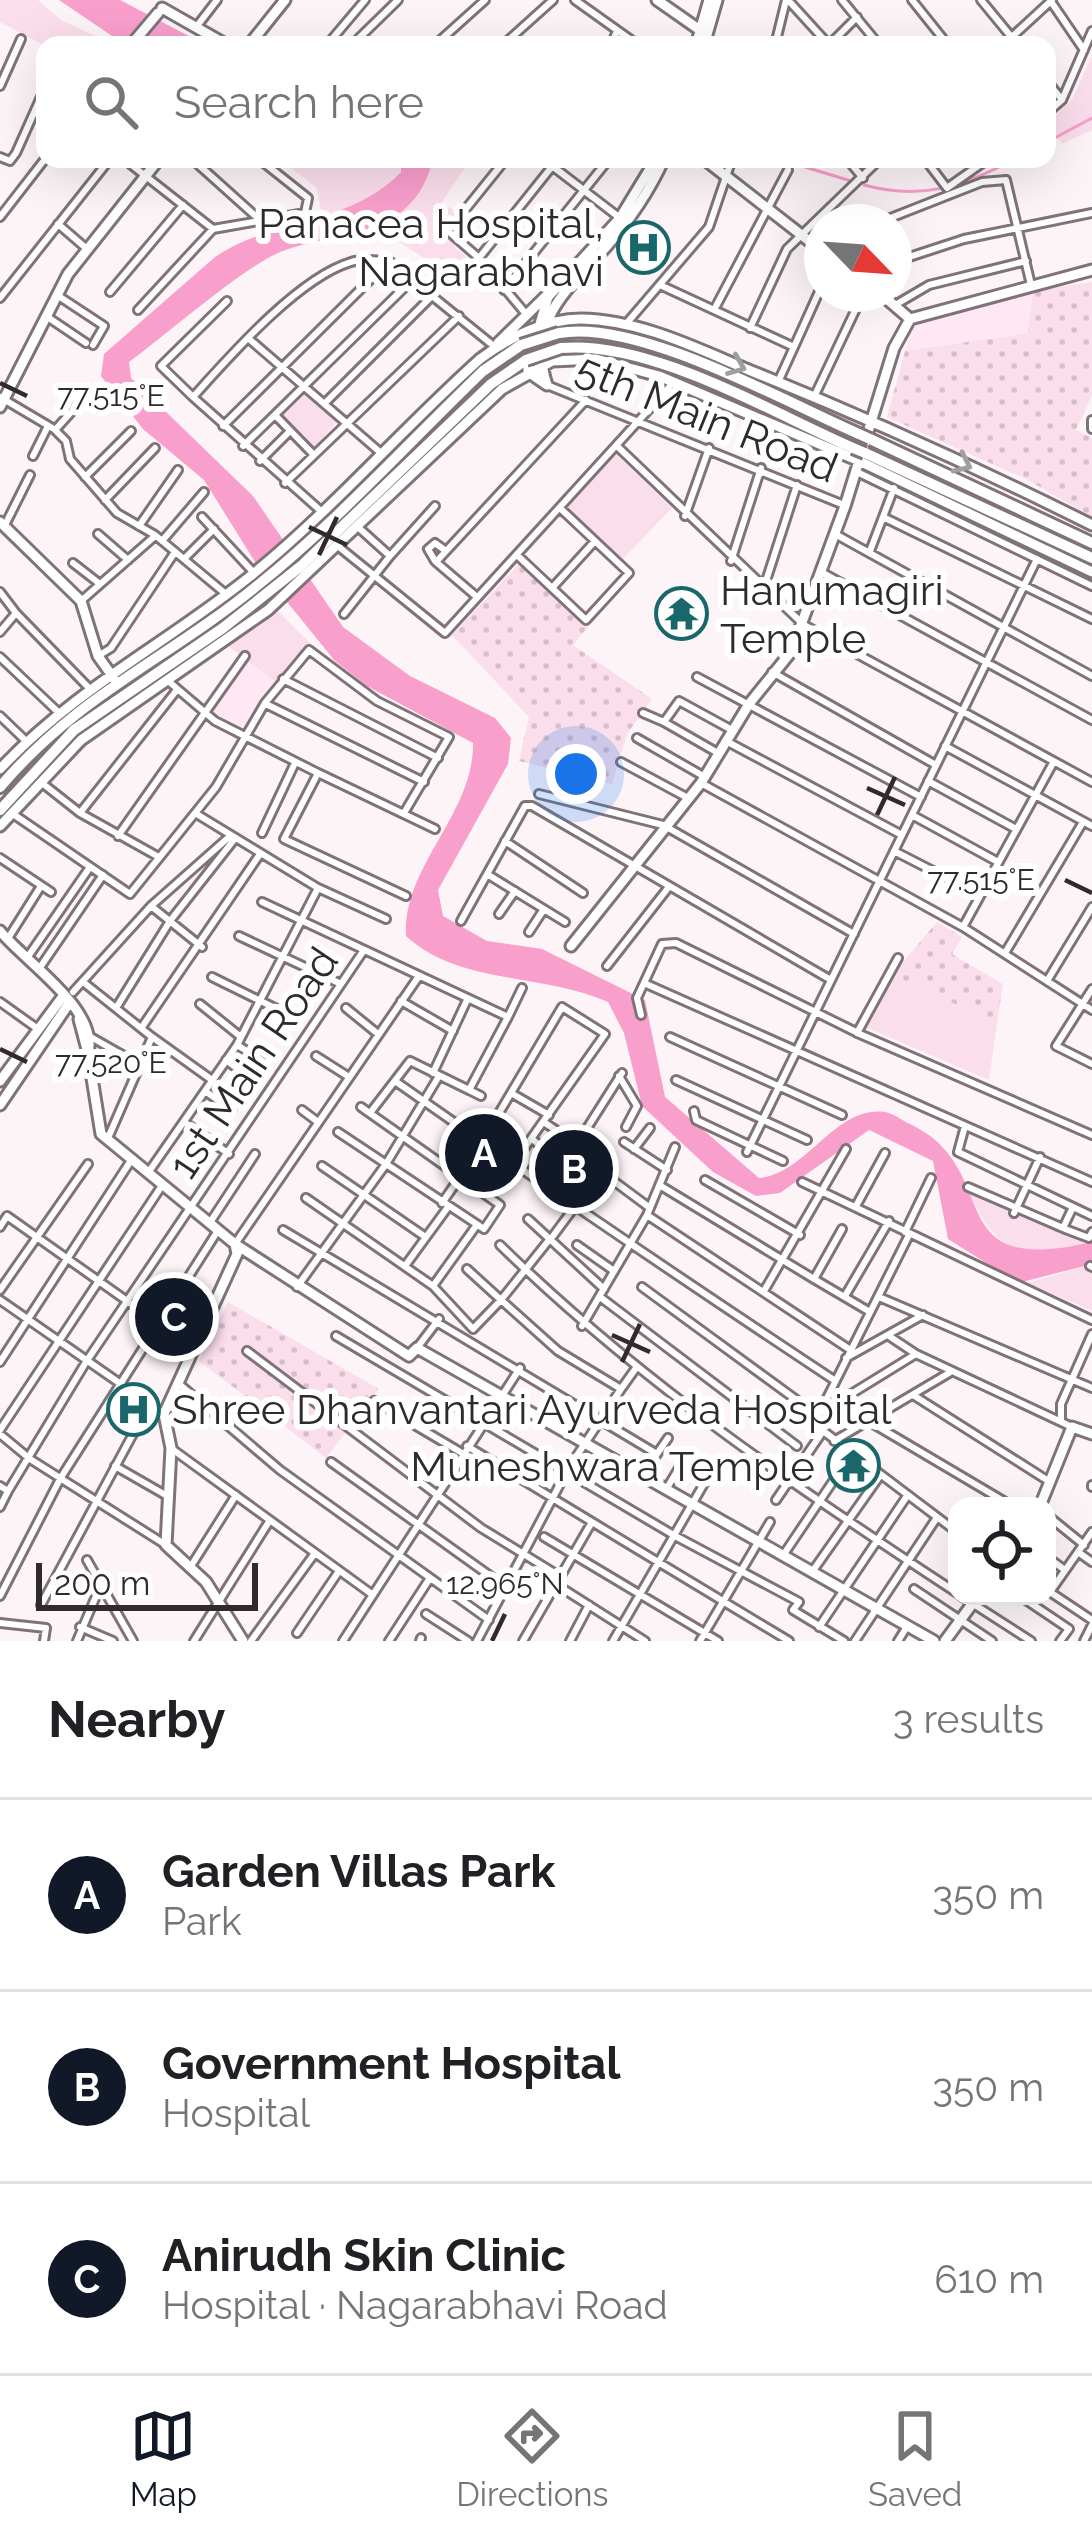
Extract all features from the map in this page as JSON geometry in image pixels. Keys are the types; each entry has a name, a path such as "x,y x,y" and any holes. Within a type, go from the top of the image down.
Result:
{"highway":[{"path":"6,811 59,744 163,675 483,371 521,345 560,333 603,332 652,344 985,489 1092,543"},
{"path":"0,787 51,730 112,676 259,581 303,572 491,384 561,348 594,347 642,358 857,458 979,502 1092,558"}],"street":[{"path":"149,0 212,36"},
{"path":"197,26 218,0"},
{"path":"256,36 285,0"},
{"path":"335,36 365,0"},
{"path":"361,36 398,0"},
{"path":"445,36 485,0"},
{"path":"513,36 553,0"},
{"path":"575,0 624,36"},
{"path":"657,0 699,36"},
{"path":"703,36 713,0"},
{"path":"777,36 787,0"},
{"path":"787,0 821,36"},
{"path":"842,0 872,36"},
{"path":"912,0 941,36"},
{"path":"981,0 1011,36"},
{"path":"1013,36 1051,1 1084,50"},
{"path":"139,36 163,7"},
{"path":"838,36 857,16"},
{"path":"615,36 617,31"},
{"path":"1056,105 1092,31"},
{"path":"0,86 21,39"},
{"path":"1056,92 1062,100"},
{"path":"0,157 10,161 16,153 36,108"},
{"path":"0,218 38,168"},
{"path":"0,298 103,168"},
{"path":"136,168 213,229"},
{"path":"152,168 87,249 2,402 51,428 104,500 227,595"},
{"path":"202,168 262,222"},
{"path":"138,310 213,229 298,217 310,206 304,194 271,168"},
{"path":"498,168 447,228 526,314"},
{"path":"479,258 551,168"},
{"path":"561,168 620,218"},
{"path":"504,290 603,168"},
{"path":"0,826 6,811 109,717 163,675 281,599 303,572 339,547 527,366 558,290 620,218 654,168"},
{"path":"293,547 381,453 526,314 558,290 646,197 657,168"},
{"path":"714,168 804,238"},
{"path":"626,324 709,227 728,168"},
{"path":"855,168 863,178"},
{"path":"750,328 775,266 799,234 872,168"},
{"path":"932,168 947,188 969,168"},
{"path":"713,311 788,170"},
{"path":"912,209 982,182 1006,180 1031,285"},
{"path":"110,292 183,205"},
{"path":"912,257 1019,226 1092,213"},
{"path":"58,224 87,249"},
{"path":"193,397 248,338 322,276 354,260 389,261 495,347"},
{"path":"223,426 389,261"},
{"path":"912,294 928,285 1026,261"},
{"path":"571,946 629,866 703,780 749,704 790,652 845,506 894,347 910,319 1092,269"},
{"path":"243,446 410,282"},
{"path":"660,284 794,347"},
{"path":"558,290 560,308 578,319"},
{"path":"324,403 433,295"},
{"path":"46,316 90,344 104,326 57,296"},
{"path":"227,301 161,366 243,446 322,512"},
{"path":"778,382 810,312"},
{"path":"814,397 854,312"},
{"path":"902,312 910,319"},
{"path":"285,483 459,316"},
{"path":"495,347 541,327 578,319 626,324 871,420 1092,525"},
{"path":"541,327 541,366 547,386"},
{"path":"248,338 381,453"},
{"path":"527,366 596,359 673,382 857,458 1092,572"},
{"path":"527,366 547,386"},
{"path":"339,547 445,632 673,382"},
{"name":"5th Main Road","path":"547,386 845,506"},
{"path":"33,456 51,428 92,389"},
{"path":"436,562 586,400"},
{"path":"275,416 313,454"},
{"path":"86,477 131,431"},
{"path":"260,461 290,431"},
{"path":"618,447 731,561 804,625 1092,782"},
{"path":"104,500 154,448"},
{"path":"685,516 709,448"},
{"path":"857,458 894,488 1092,586"},
{"path":"731,561 760,468"},
{"path":"139,526 178,470"},
{"path":"30,475 2,525 81,601 98,656 112,676"},
{"path":"764,587 796,484"},
{"path":"870,551 894,488"},
{"path":"81,601 159,538 204,492"},
{"path":"344,614 435,506"},
{"path":"518,556 586,620 601,604 629,573 561,509"},
{"path":"2,762 88,687 112,676 227,595 259,581 202,517"},
{"path":"883,517 1092,619"},
{"path":"359,528 390,556"},
{"path":"184,559 214,530"},
{"path":"98,534 128,560"},
{"path":"835,534 1092,676"},
{"path":"446,551 435,542 428,549 436,562 477,597"},
{"path":"553,588 596,542"},
{"path":"98,656 111,648 175,552"},
{"path":"748,1149 1036,559"},
{"path":"73,563 100,584"},
{"path":"821,572 1092,720"},
{"path":"0,592 88,687"},
{"path":"0,632 16,613"},
{"path":"6,811 130,894 195,813 265,703 309,650 377,701 449,737 404,813"},
{"path":"118,836 245,656"},
{"path":"0,658 57,711"},
{"path":"772,672 936,765"},
{"path":"163,675 176,692 243,738 435,829"},
{"path":"698,676 920,797"},
{"path":"283,679 438,758"},
{"path":"80,813 176,692"},
{"path":"664,722 679,701 728,736 902,835"},
{"path":"265,703 424,782"},
{"path":"644,713 718,753"},
{"path":"0,716 26,741"},
{"path":"637,738 963,927 1092,1010"},
{"path":"945,746 1088,824 1005,953"},
{"path":"621,762 686,797"},
{"path":"262,833 295,763"},
{"path":"963,927 1053,763"},
{"path":"318,773 284,839 406,896"},
{"path":"39,781 80,813 158,856"},
{"path":"928,782 1016,829"},
{"path":"539,794 663,825 854,934"},
{"path":"461,921 525,806 532,806 831,980"},
{"path":"195,813 318,888 386,919"},
{"path":"912,814 998,862"},
{"path":"0,1081 38,1029 151,906 231,839"},
{"path":"116,1008 170,921 231,839"},
{"path":"505,841 583,893"},
{"path":"894,850 980,895"},
{"path":"142,1027 202,946 260,854"},
{"path":"0,858 51,892"},
{"path":"27,958 90,867"},
{"path":"487,874 565,922"},
{"path":"39,969 103,875"},
{"path":"41,886 4,935 69,996 88,1053 93,1111 106,1141 235,1244 410,1356 439,1319"},
{"path":"147,1174 239,1041 318,888"},
{"path":"607,966 668,888"},
{"path":"500,914 514,891"},
{"path":"262,902 508,1017"},
{"path":"151,906 202,946"},
{"path":"1047,980 1092,907"},
{"path":"529,932 544,909"},
{"path":"239,936 340,984"},
{"path":"641,1015 637,998 656,950 676,943 857,1033 1092,1135"},
{"name":"1st Main Road","path":"0,1507 4,1489 30,1459 86,1362 364,950"},
{"path":"857,1033 898,958"},
{"path":"166,1545 171,1448 164,1414 175,1381 232,1273 235,1244 418,976"},
{"path":"212,977 291,1016"},
{"path":"83,982 212,1080"},
{"path":"644,983 1092,1182"},
{"path":"469,1090 522,988"},
{"path":"1092,989 1056,1046 1092,1064"},
{"path":"0,1105 69,996"},
{"path":"297,1287 386,1164 424,1101 468,998"},
{"path":"401,1001 453,1031"},
{"path":"0,1002 38,1029"},
{"path":"200,1004 260,1060"},
{"path":"483,1140 562,1007 605,1034 516,1160"},
{"path":"346,1008 378,1034"},
{"path":"51,1030 68,1028 140,1065"},
{"path":"106,1141 152,1037"},
{"path":"670,1037 842,1115"},
{"path":"316,1056 349,1077"},
{"path":"226,1060 250,1078"},
{"path":"370,1114 410,1061 482,1096"},
{"path":"511,1093 547,1119 558,1134 577,1144 620,1074 637,1106 626,1126"},
{"path":"676,1080 807,1140"},
{"path":"395,1081 516,1160 628,1245 834,1381"},
{"path":"205,1091 232,1110"},
{"path":"338,1132 484,1229 500,1205 361,1107"},
{"path":"302,1110 318,1122"},
{"path":"694,1111 696,1120 748,1149 783,1161"},
{"path":"184,1122 229,1154"},
{"path":"965,1126 958,1152 1092,1216"},
{"path":"634,1149 650,1127"},
{"path":"531,1171 558,1134"},
{"path":"532,1138 559,1161"},
{"path":"624,1142 667,1170"},
{"path":"582,1326 662,1186 675,1147"},
{"path":"763,1292 846,1149"},
{"path":"856,1205 885,1153"},
{"path":"0,1596 60,1479 158,1323 255,1154"},
{"path":"1015,1211 1040,1157"},
{"path":"0,1361 130,1162"},
{"path":"0,1290 88,1164"},
{"path":"322,1166 424,1236"},
{"path":"405,1265 460,1177"},
{"path":"931,1178 879,1297 848,1349 814,1424 821,1434 948,1526"},
{"path":"611,1179 648,1211 848,1349"},
{"path":"705,1180 800,1235"},
{"path":"802,1181 1092,1320"},
{"path":"163,1184 0,1432 30,1459 166,1545 191,1566 219,1597 226,1620 247,1641 315,1553"},
{"path":"662,1186 871,1312"},
{"path":"968,1187 1015,1211 1089,1238 1092,1232"},
{"path":"306,1198 434,1286 473,1329"},
{"path":"471,1339 473,1329 577,1203"},
{"path":"1064,1228 1073,1207"},
{"path":"0,1227 4,1214 192,1347"},
{"path":"528,1219 602,1293 796,1446"},
{"path":"844,1297 889,1221"},
{"path":"434,1286 476,1226"},
{"path":"814,1279 842,1229"},
{"path":"283,1230 439,1319 657,1454"},
{"path":"500,1245 582,1326 786,1483 850,1518 948,1587"},
{"path":"578,1245 614,1271"},
{"path":"467,1269 558,1351 621,1389"},
{"path":"642,1287 817,1415"},
{"path":"879,1297 1092,1388"},
{"path":"0,1300 164,1414"},
{"path":"843,1360 924,1315"},
{"path":"1061,1419 1071,1379 1092,1334"},
{"path":"887,1335 950,1372 1092,1434"},
{"path":"336,1336 568,1468 676,1537 799,1602 794,1610 844,1641"},
{"path":"417,1348 934,1641"},
{"path":"247,1352 435,1495 645,1641"},
{"path":"817,1415 916,1354"},
{"path":"477,1641 568,1468 637,1367"},
{"path":"343,1641 520,1368"},
{"path":"834,1441 950,1372"},
{"path":"175,1381 280,1471 489,1620"},
{"path":"913,1395 1050,1483"},
{"path":"352,1420 374,1401 592,1522 788,1641"},
{"path":"40,1605 148,1406"},
{"path":"871,1422 997,1497"},
{"path":"1044,1497 1072,1427"},
{"path":"776,1500 821,1434"},
{"path":"643,1478 668,1438"},
{"path":"171,1448 373,1595"},
{"path":"782,1557 850,1456"},
{"path":"331,1462 506,1588"},
{"path":"115,1466 171,1498"},
{"path":"665,1491 679,1468"},
{"path":"613,1641 712,1468"},
{"path":"812,1572 880,1476"},
{"path":"191,1566 236,1495"},
{"path":"819,1627 907,1496"},
{"path":"855,1641 936,1519"},
{"path":"194,1641 270,1520"},
{"path":"523,1641 592,1522"},
{"path":"703,1637 770,1522"},
{"path":"1056,1524 1092,1562"},
{"path":"1056,1582 1092,1532"},
{"path":"544,1537 703,1637 718,1641"},
{"path":"87,1560 99,1589 133,1641"},
{"path":"1056,1564 1065,1570"},
{"path":"297,1633 339,1571"},
{"path":"389,1641 430,1578"},
{"path":"77,1641 99,1589"},
{"path":"914,1589 992,1641"},
{"path":"1056,1597 1092,1622 1084,1641"},
{"path":"571,1641 589,1605"},
{"path":"945,1641 972,1605"},
{"path":"982,1605 1031,1641"},
{"path":"1033,1605 1069,1629 1060,1641"},
{"path":"426,1614 468,1641"},
{"path":"0,1623 46,1628 44,1641"},
{"path":"898,1641 908,1625"},
{"path":"80,1627 113,1641"}],"shaded area":[{"path":"0,0 38,0 61,20 96,36 36,36 36,41 0,22"},
{"path":"59,0 120,0 189,36 112,36"},
{"path":"1092,56 1092,130 1062,144 1056,136 1056,115 1072,100"},
{"path":"291,168 401,168 383,191 323,219 316,187"},
{"path":"401,168 430,168 408,206 391,219 262,261 129,362 131,378 253,496 343,627 410,676 495,718 511,738 508,764 438,890 443,916 487,941 542,949 645,1000 665,1097 759,1178 792,1165 851,1119 888,1113 939,1144 957,1167 991,1233 1011,1246 1043,1249 1092,1242 1092,1264 1018,1283 948,1239 933,1161 869,1130 780,1193 756,1196 713,1172 642,1106 624,1033 608,1002 451,963 406,936 415,886 463,793 473,743 367,686 335,661 257,565 204,480 143,429 101,376 104,354 215,257 237,244 359,202"},
{"path":"428,168 465,168 442,202 456,212 448,226 455,248 479,266 456,287 433,264 376,227 399,215"},
{"path":"1092,282 1092,396 1076,430 1092,438 1092,517 1026,479 887,417 905,351 1028,333 1033,291"},
{"path":"1033,291 1029,333 905,351 914,322"},
{"path":"304,391 337,422 309,453 276,422"},
{"path":"616,454 672,508 622,560 566,506"},
{"path":"519,564 588,627 573,645 652,699 627,734 612,784 519,761 529,717 452,635"},
{"path":"278,611 311,644 277,683 228,646"},
{"path":"247,661 277,683 240,731 209,711"},
{"path":"937,922 962,937 952,954 1003,984 997,1024 892,975"},
{"path":"892,975 997,1024 989,1080 863,1026"},
{"path":"968,1191 1087,1244 1044,1251 1014,1248 990,1229"},
{"path":"1092,1264 1092,1311 1028,1283"},
{"path":"228,1302 379,1389 326,1458 199,1361"}],"waterway":[{"path":"1056,137 1092,118"},
{"path":"808,168 851,181"},
{"path":"864,185 924,191 996,168"}],"place":[{"name":"Panacea Hospital, Nagarabhavi","path":"643,247"},
{"name":"Hanumagiri Temple","path":"681,614"},
{"name":"Garden Villas Park","path":"484,1153"},
{"name":"Government Hospital","path":"574,1169"},
{"name":"Anirudh Skin Clinic","path":"174,1317"},
{"name":"Shree Dhanvantari Ayurveda Hospital","path":"133,1409"},
{"name":"Muneshwara Temple","path":"854,1466"}]}
